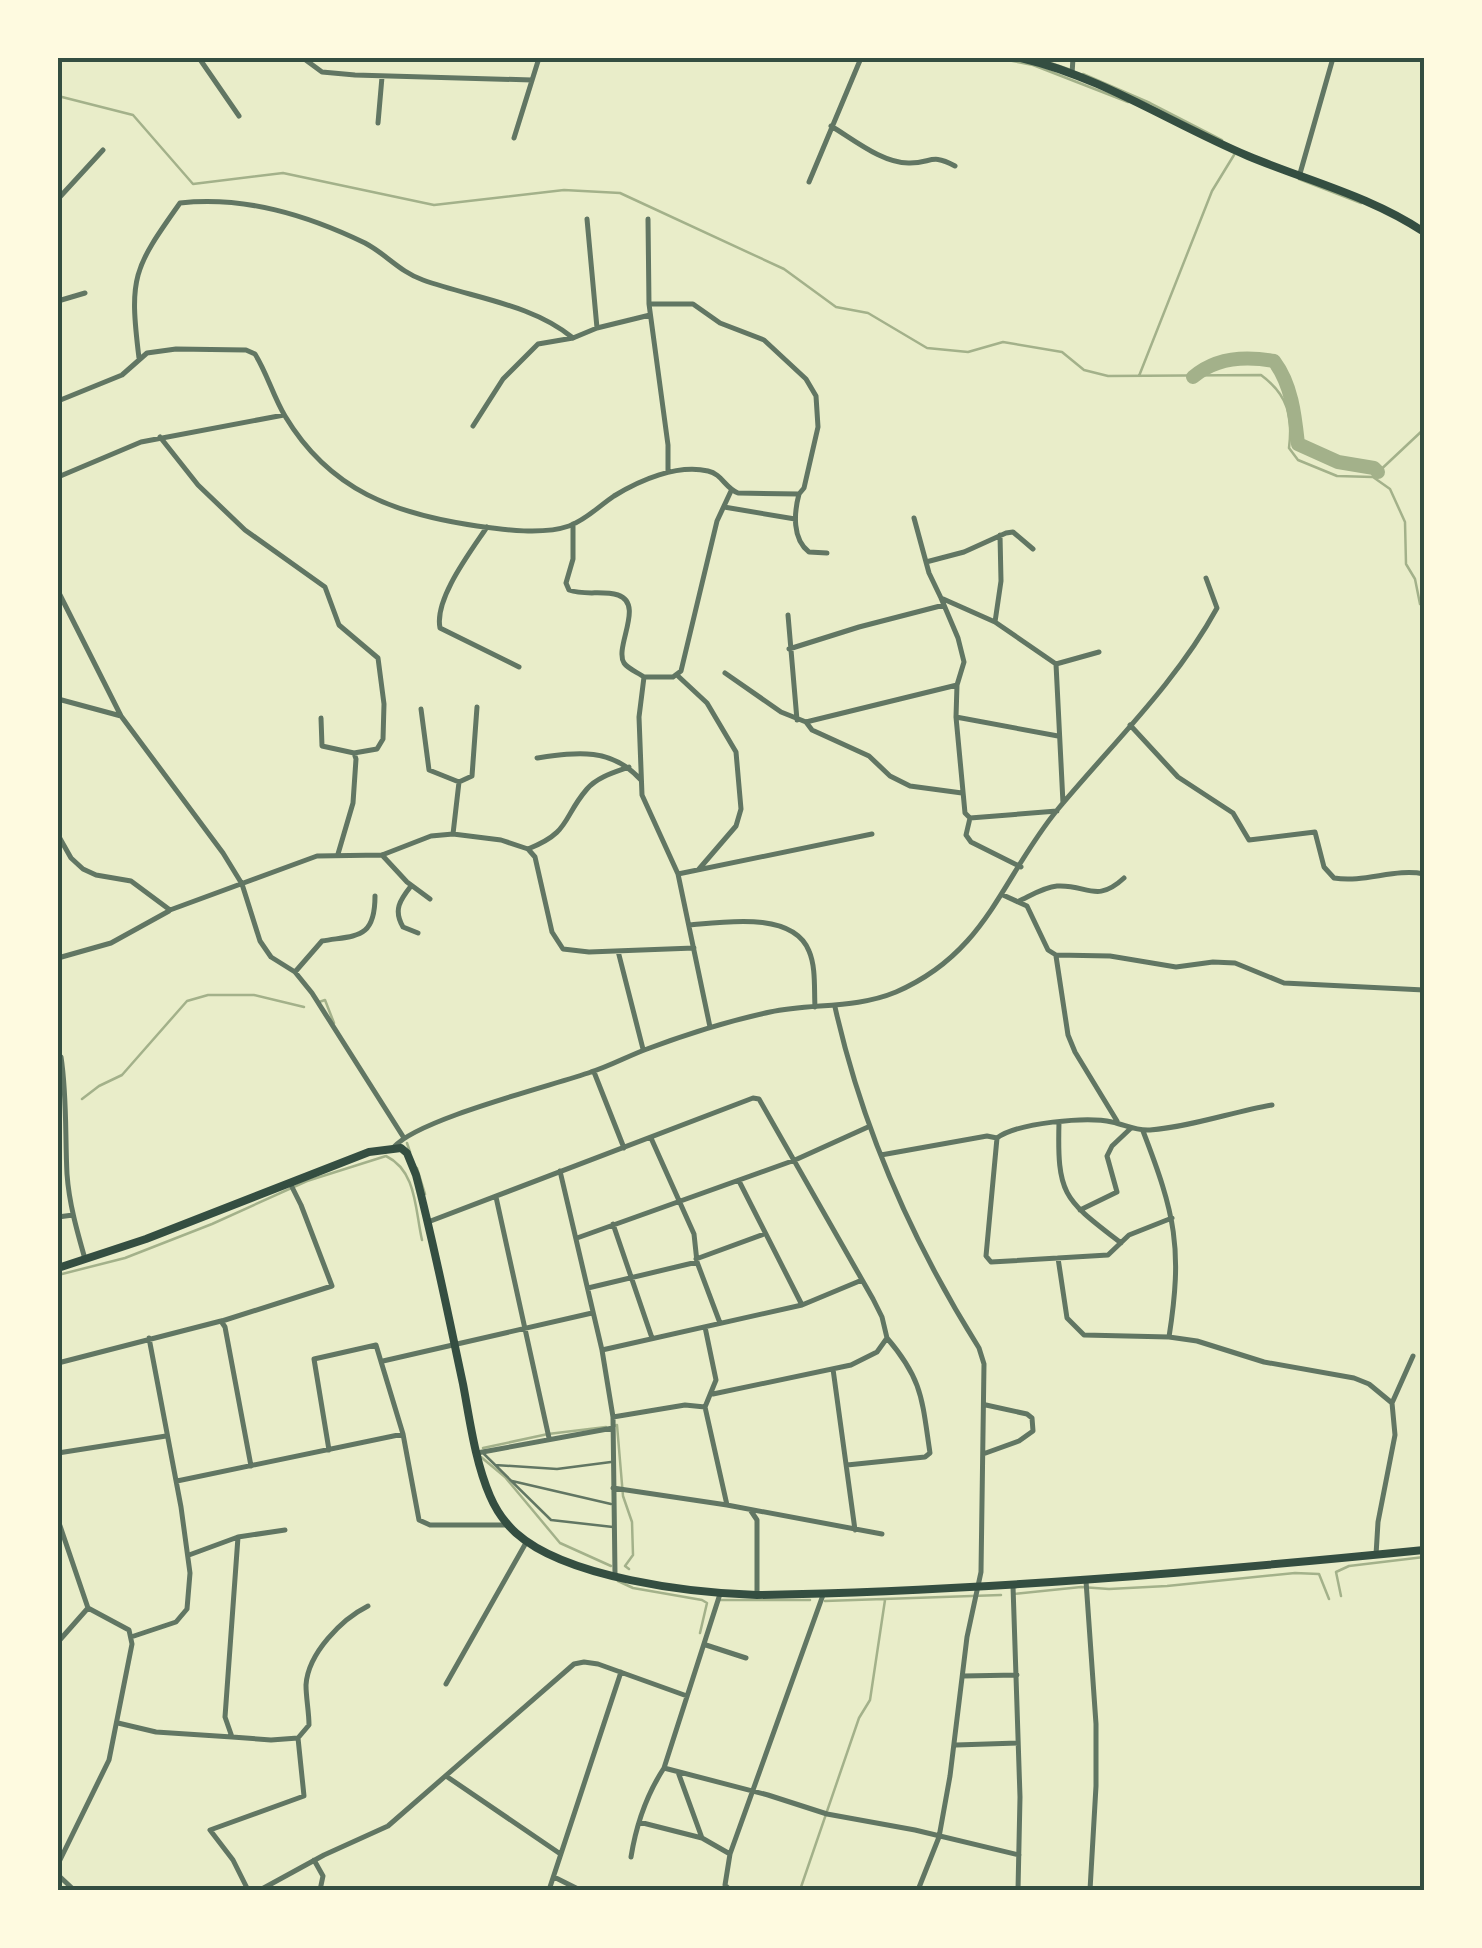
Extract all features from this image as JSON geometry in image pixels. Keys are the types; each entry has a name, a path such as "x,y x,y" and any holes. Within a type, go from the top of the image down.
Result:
{"main road":[{"path":"1021,58 1072,74 1244,154 1374,203 1424,232"},
{"path":"58,1268 146,1239 369,1152 394,1147 407,1153 428,1222 490,1496 508,1525 527,1541 563,1562 614,1574 720,1594 757,1596 1194,1574 1424,1550"}],"street":[{"path":"200,58 239,116"},
{"path":"303,58 322,72 382,78 532,80"},
{"path":"514,138 539,58"},
{"path":"809,182 861,58"},
{"path":"1072,74 1073,58"},
{"path":"1299,177 1332,58"},
{"path":"378,123 382,78"},
{"path":"831,126 880,155 909,163 938,158 956,166"},
{"path":"58,200 103,150"},
{"path":"140,358 133,290 138,269 180,204 204,200 262,204 322,226 369,245 408,274 547,319 573,338"},
{"path":"588,219 597,328"},
{"path":"648,219 649,304 668,444 668,472"},
{"path":"58,301 84,293"},
{"path":"649,304 692,304 720,323 764,340 806,379 816,396 818,427 795,519 804,550 827,553"},
{"path":"473,426 503,378 528,352 546,341 573,338 650,315"},
{"path":"58,401 122,375 146,353 233,348 255,354 284,415 325,463 365,496 399,510 487,527 546,530 574,524 614,496 668,472 708,471 717,474 731,491 799,494"},
{"path":"58,477 160,437 284,415"},
{"path":"160,437 198,486 245,530 326,587 339,626 378,658 384,690 383,739 377,749 354,753 322,746 321,718"},
{"path":"678,676 708,554 731,491"},
{"path":"723,506 795,519"},
{"path":"914,518 926,562 964,662 957,686 956,717 963,807 970,818 966,835 971,842 1021,866"},
{"path":"574,524 573,558 566,583 570,590 578,594 620,595 625,600 625,664 644,677 678,676 707,702 736,752 741,809 736,826 699,869"},
{"path":"487,527 450,588 438,621 444,631 519,667"},
{"path":"926,562 1013,532 1032,549"},
{"path":"995,622 1001,581 1000,535"},
{"path":"394,1147 404,1138 475,1109 594,1072 710,1026 774,1011 870,1001 897,991 948,962 973,937 1057,810 1175,676 1217,608 1206,578"},
{"path":"58,591 121,716 242,884 260,941 270,957 295,972 404,1138"},
{"path":"941,598 995,622 1056,664"},
{"path":"790,649 944,606"},
{"path":"788,615 797,720"},
{"path":"1056,664 1099,652"},
{"path":"1056,664 1063,804"},
{"path":"725,673 781,712 806,722 957,686"},
{"path":"644,677 640,718 645,806 678,874 710,1026"},
{"path":"58,699 121,716"},
{"path":"421,710 429,770 458,782 472,776 478,707"},
{"path":"956,717 1058,736"},
{"path":"806,722 812,730 869,756 890,776 910,786 962,793"},
{"path":"1130,725 1178,777 1233,813 1249,840 1315,832 1324,867 1334,878 1356,881 1424,874"},
{"path":"537,758 593,752 629,766 641,780"},
{"path":"338,854 353,803 354,753"},
{"path":"58,958 111,943 170,910 300,861 338,854 382,855 412,841 454,834 501,840 528,849 565,826 595,782 629,766"},
{"path":"454,834 458,782"},
{"path":"970,818 1057,810"},
{"path":"678,874 872,834"},
{"path":"58,835 71,858 84,869 131,881 170,910"},
{"path":"528,849 537,865 556,943 563,948 589,952 694,948"},
{"path":"382,855 411,886 430,899"},
{"path":"1019,901 1056,886 1094,894 1104,892 1124,878"},
{"path":"411,886 399,901 398,916 403,927 418,933"},
{"path":"1003,895 1027,906 1048,950 1056,955 1110,956 1176,967 1235,963 1284,982 1424,990"},
{"path":"295,972 322,941 346,940 360,934 372,922 375,896"},
{"path":"690,925 766,923 802,939 810,952 816,1007"},
{"path":"618,950 643,1050"},
{"path":"1056,955 1068,1034 1119,1124"},
{"path":"835,1006 852,1080 868,1127 984,1364 979,1587 967,1637 938,1836 918,1890"},
{"path":"61,1057 67,1094 67,1174 84,1259"},
{"path":"594,1072 624,1148"},
{"path":"428,1222 753,1098 762,1103 882,1317 887,1338 918,1382 930,1453 925,1457 847,1465"},
{"path":"881,1155 987,1136 997,1138 1010,1131 1059,1122 1094,1120 1143,1131 1272,1105"},
{"path":"1059,1122 1058,1173 1068,1194 1080,1210 1122,1243"},
{"path":"576,1238 795,1160 868,1127"},
{"path":"1080,1210 1116,1192 1107,1156 1130,1129"},
{"path":"1143,1131 1172,1218 1177,1256 1169,1337"},
{"path":"651,1138 694,1234 697,1260 720,1324"},
{"path":"997,1138 988,1260 997,1263 1100,1257 1115,1251 1139,1230 1172,1218"},
{"path":"560,1171 602,1350 613,1417 614,1574"},
{"path":"739,1181 802,1305"},
{"path":"58,1363 221,1321 332,1286 302,1204 290,1183"},
{"path":"496,1196 550,1438"},
{"path":"58,1217 73,1216"},
{"path":"614,1224 652,1338"},
{"path":"587,1289 697,1260 764,1234"},
{"path":"1058,1257 1064,1310 1084,1336 1197,1341 1264,1362 1342,1375 1370,1384 1392,1404"},
{"path":"602,1350 802,1305 862,1280"},
{"path":"383,1360 592,1313"},
{"path":"221,1321 251,1466"},
{"path":"706,1326 715,1373 713,1394 705,1407 727,1504"},
{"path":"131,1637 166,1627 187,1610 189,1555 149,1338"},
{"path":"713,1394 866,1360 887,1338"},
{"path":"329,1450 314,1359 376,1345 403,1434 419,1520 430,1524 508,1525"},
{"path":"1376,1554 1378,1522 1395,1435 1392,1404 1413,1356"},
{"path":"834,1369 855,1530"},
{"path":"613,1417 686,1405 705,1407"},
{"path":"983,1454 1028,1436 1034,1425 1032,1418 1019,1411 985,1405"},
{"path":"479,1452 613,1428"},
{"path":"176,1481 403,1434"},
{"path":"58,1453 166,1436"},
{"path":"614,1488 727,1504 882,1534"},
{"path":"749,1509 757,1520 757,1596"},
{"path":"58,1520 88,1608 118,1621 131,1637 109,1760 58,1864"},
{"path":"189,1555 238,1536 285,1530"},
{"path":"232,1737 225,1717 238,1536"},
{"path":"446,1684 527,1541"},
{"path":"1086,1581 1096,1724 1090,1890"},
{"path":"1013,1586 1018,1890"},
{"path":"631,1857 639,1822 664,1768 720,1594"},
{"path":"725,1889 730,1854 823,1594"},
{"path":"118,1723 156,1732 271,1740 298,1738 309,1725 306,1683 314,1663 343,1623 368,1606"},
{"path":"58,1642 88,1608"},
{"path":"705,1645 746,1658"},
{"path":"260,1890 388,1826 574,1664 589,1662 688,1696"},
{"path":"549,1890 621,1672"},
{"path":"963,1676 1017,1676"},
{"path":"248,1890 233,1860 210,1830 304,1796 298,1738"},
{"path":"954,1745 1018,1743"},
{"path":"664,1768 827,1814 1018,1854"},
{"path":"678,1772 702,1838"},
{"path":"446,1775 559,1853"},
{"path":"639,1822 702,1838 730,1854"},
{"path":"314,1860 323,1876 320,1890"},
{"path":"58,1875 74,1890"},
{"path":"554,1876 580,1890"}],"lane":[{"path":"479,1452 550,1520 615,1528"},
{"path":"495,1465 557,1469 612,1461"},
{"path":"510,1481 613,1504"}],"waterway":[{"path":"997,58 1033,65 1128,102"},
{"path":"1036,58 1071,70"},
{"path":"1083,74 1222,140"},
{"path":"58,96 133,115 193,184 283,173 434,205 564,190 620,193 784,269 836,307 868,313 927,348 968,352 1003,342 1062,352 1084,370 1108,376 1261,375 1287,407 1289,448 1298,460 1337,476 1373,477 1390,489 1405,522 1406,564 1424,607"},
{"path":"1139,376 1212,191 1234,155"},
{"path":"1299,179 1361,203"},
{"path":"1193,377 1212,365 1232,360 1274,361 1289,390 1298,444 1338,462 1378,472"},
{"path":"1374,476 1424,429"},
{"path":"82,1099 122,1075 187,1001 208,995 254,995 304,1007"},
{"path":"319,1002 325,1000 334,1023"},
{"path":"407,1143 410,1152"},
{"path":"58,1275 125,1258 307,1181 386,1156 404,1171 409,1181 422,1240"},
{"path":"417,1168 425,1194"},
{"path":"614,1426 617,1425 623,1496 632,1522 633,1555 625,1566 629,1569"},
{"path":"483,1448 606,1427"},
{"path":"481,1457 505,1477 560,1543 611,1566"},
{"path":"1341,1596 1336,1572 1349,1566 1424,1557"},
{"path":"1013,1594 1081,1587 1167,1586 1295,1573 1319,1574 1329,1599"},
{"path":"618,1581 633,1588 707,1603 700,1633"},
{"path":"825,1601 1001,1595"},
{"path":"720,1600 810,1600"},
{"path":"800,1890 859,1718 870,1700 885,1600"}]}
